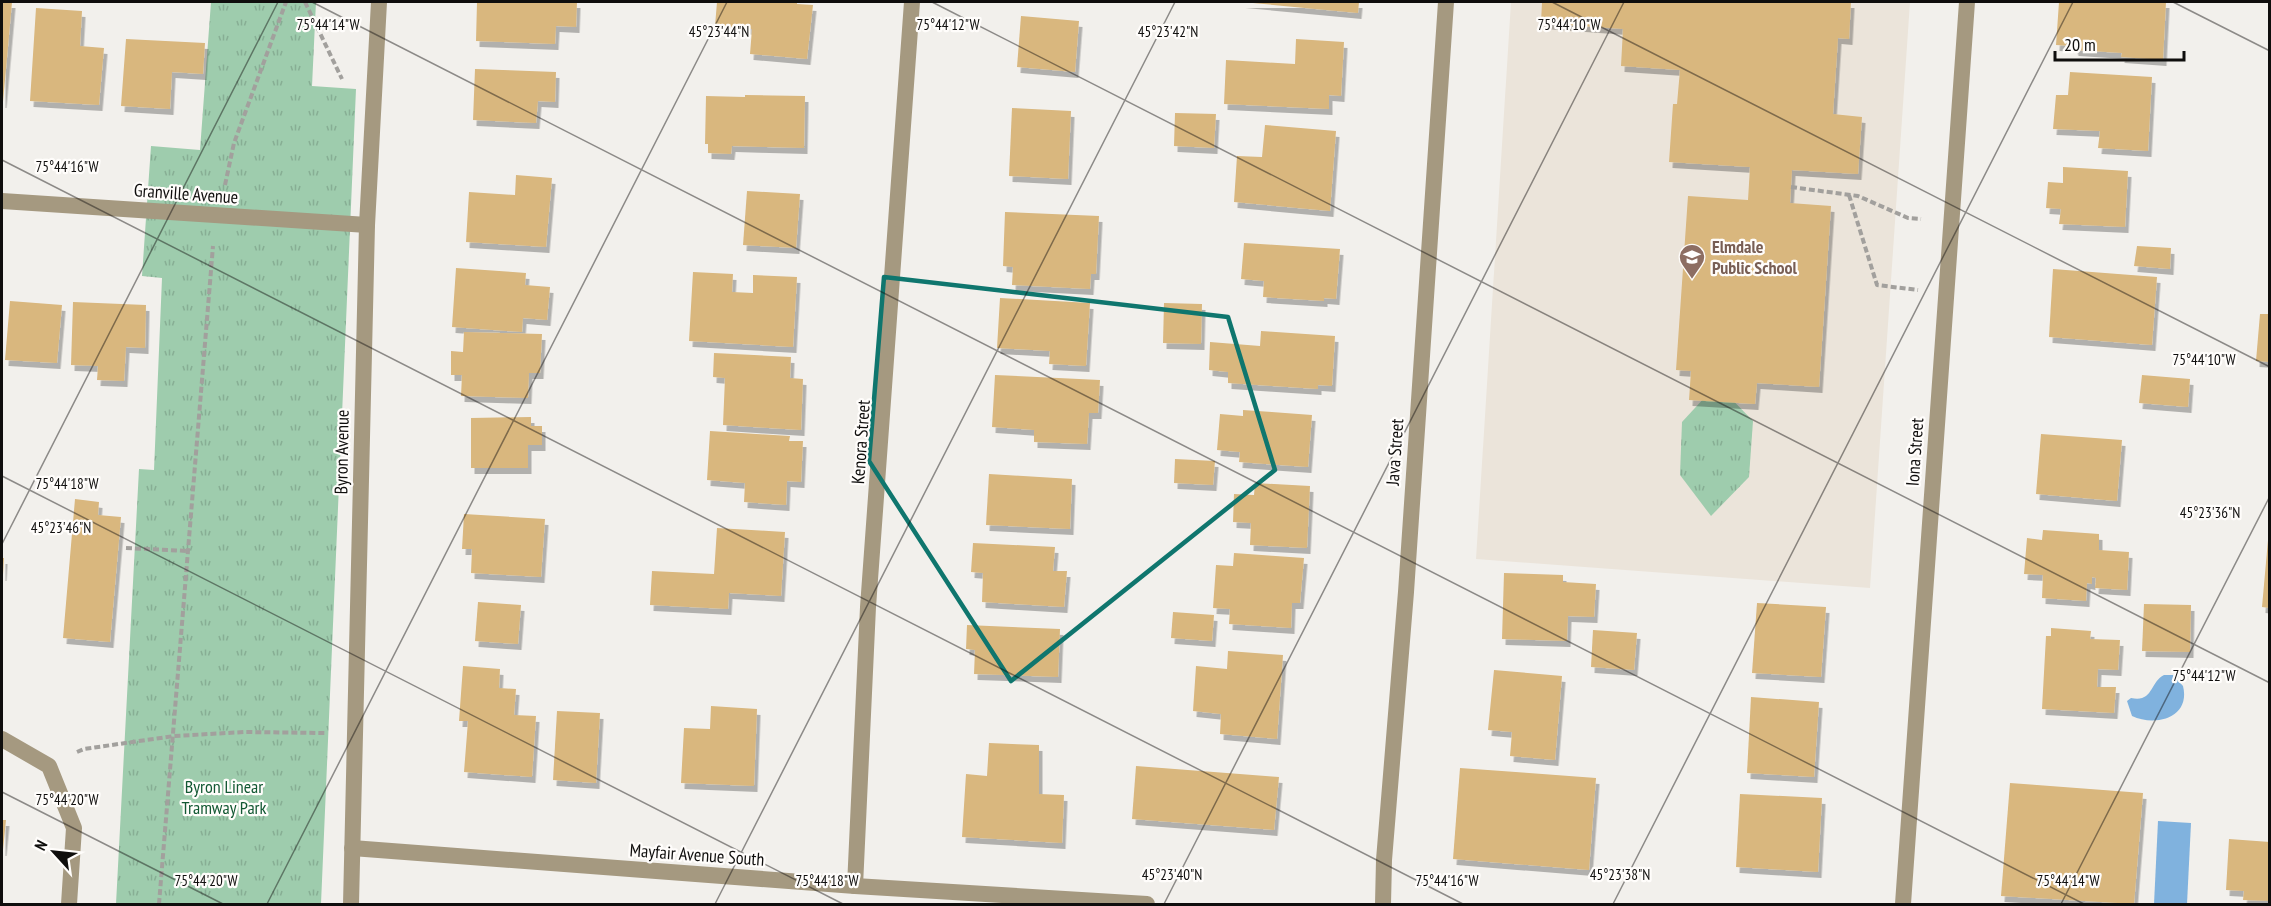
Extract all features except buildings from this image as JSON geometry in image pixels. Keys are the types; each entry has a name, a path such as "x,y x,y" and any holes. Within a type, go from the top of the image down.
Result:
{"street":[{"name":"Byron Avenue","path":"351,904 367,225 379,2"},
{"name":"Kenora Street","path":"855,886 868,607 912,2"},
{"name":"Java Street","path":"1383,904 1384,860 1406,592 1446,2"},
{"name":"Iona Street","path":"1903,904 1967,2"},
{"name":"Granville Avenue","path":"2,201 367,225"},
{"path":"3,739 49,766 74,828 69,904"},
{"name":"Mayfair Avenue South","path":"352,848 855,886 1147,904"}],"path":[{"path":"159,904 212,250 234,143 286,2"},
{"path":"304,2 342,80 341,90"},
{"path":"1791,188 1858,196 1908,218 1951,222"},
{"path":"1849,195 1877,285 1918,290"},
{"path":"126,548 188,551"},
{"path":"49,766 84,749 174,736 245,732 355,733"}],"highlighted area":[{"path":"884,277 1228,317 1275,470 1011,681 869,461"}],"shaded area":[{"name":"Elmdale Public School","path":"1511,2 1910,2 1870,588 1476,559"}],"green space":[{"name":"Byron Linear Tramway Park","path":"211,2 316,2 312,86 356,89 321,904 116,904 139,469 154,470 162,278 142,276 151,146 200,150"},
{"path":"1717,384 1753,421 1749,477 1711,516 1680,475 1682,422"}],"water":[{"path":"2164,675 2173,675 2183,686 2182,706 2169,717 2160,720 2132,716 2127,701 2131,698 2143,698"},
{"path":"2158,821 2191,823 2187,904 2154,904"}],"place":[{"name":"Elmdale Public School","path":"1692,280"}]}
